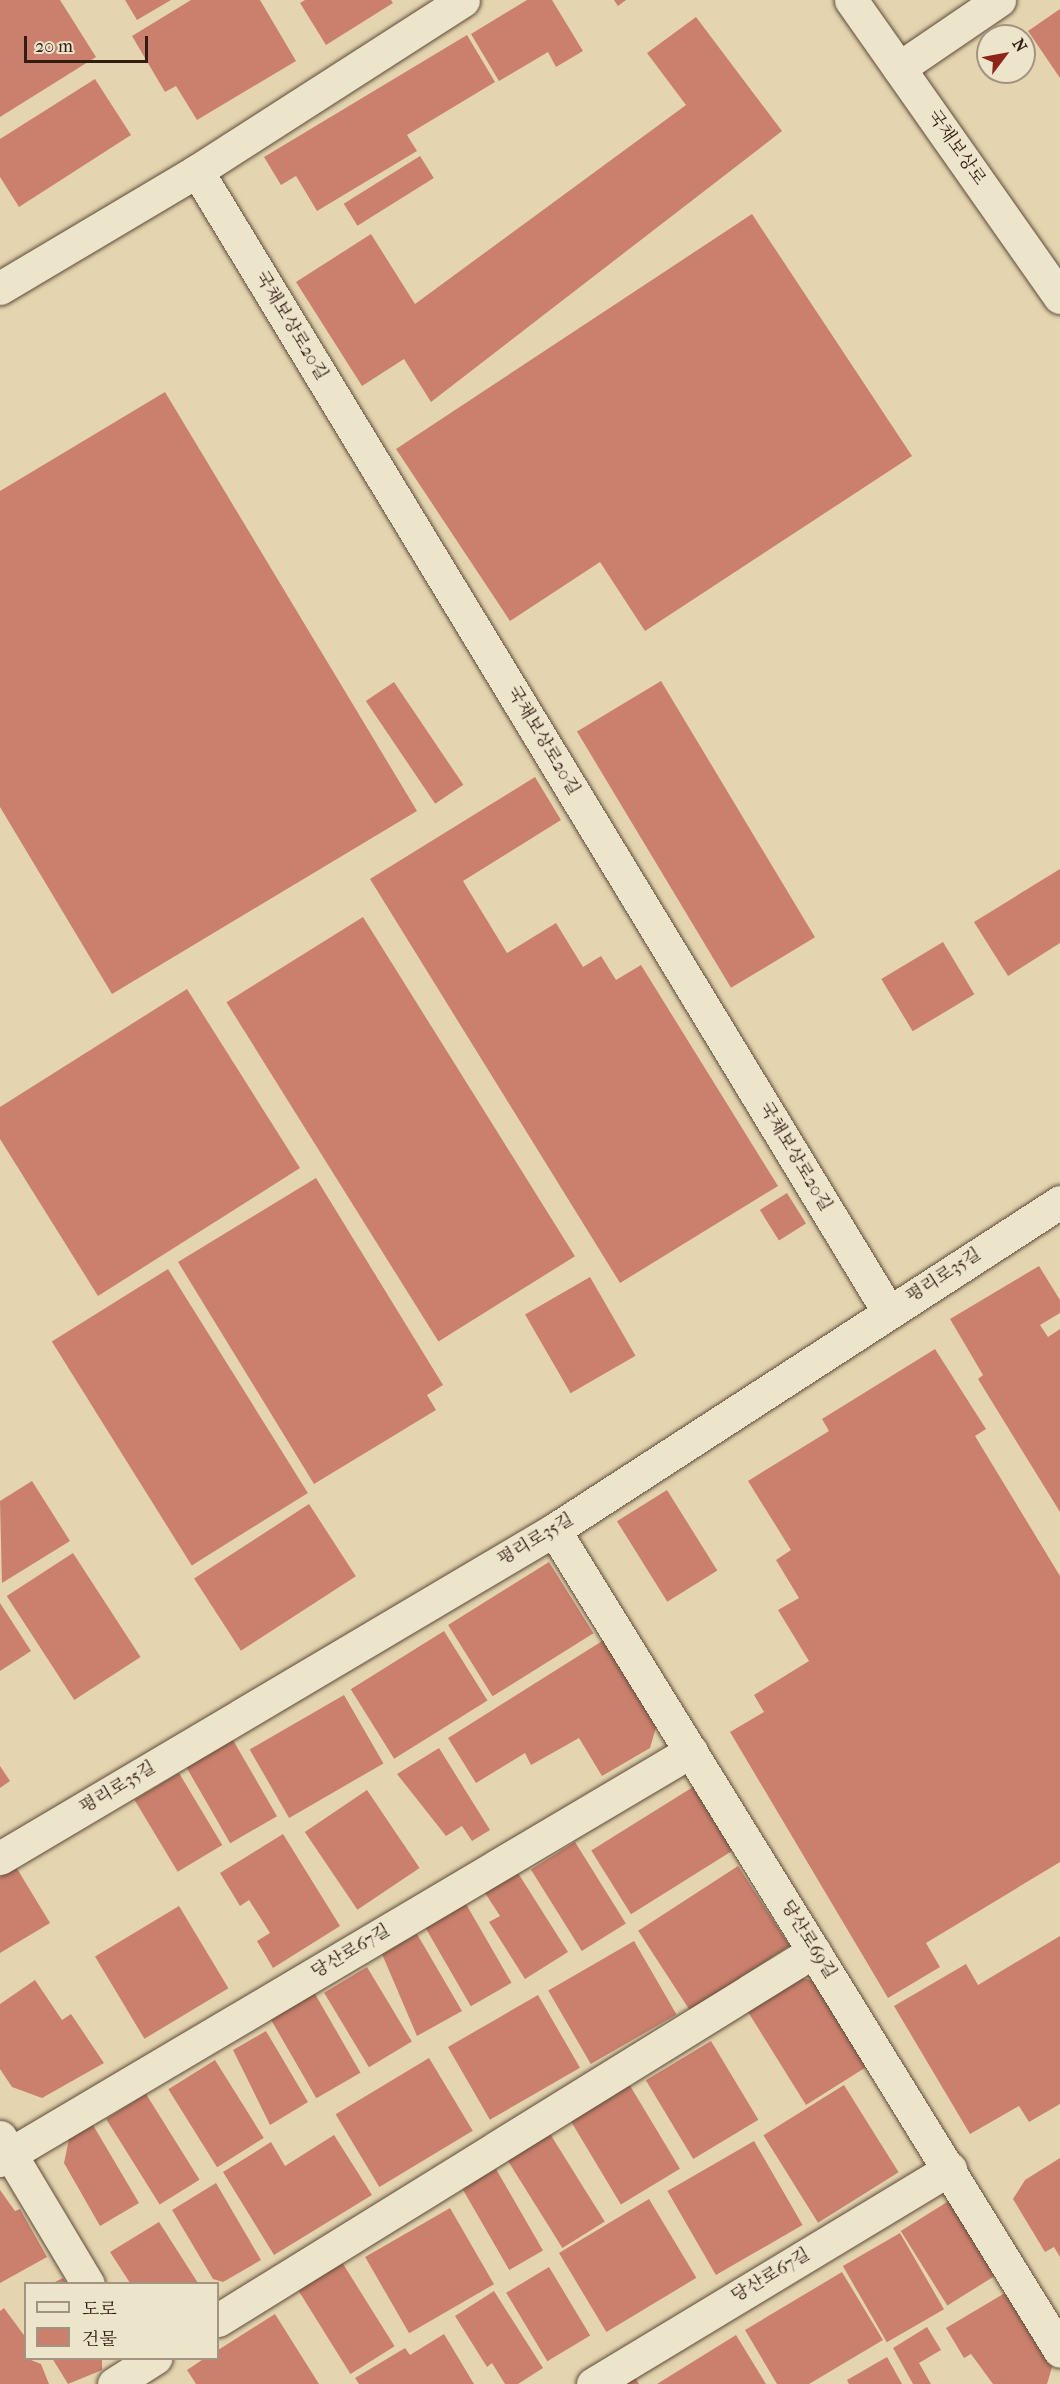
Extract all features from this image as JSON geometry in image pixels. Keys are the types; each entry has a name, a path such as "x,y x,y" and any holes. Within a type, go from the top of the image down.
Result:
{"street":[{"path":"0,288 197,171 463,0"},
{"name":"국채보상로","path":"851,0 1060,297"},
{"path":"899,68 999,0"},
{"name":"국채보상로20길","path":"197,171 888,1311"},
{"name":"평리로35길","path":"0,1858 554,1530 888,1311 1060,1202"},
{"name":"당산로69길","path":"554,1530 950,2169 1060,2351"},
{"name":"당산로67길","path":"87,2282 4,2150 691,1751"},
{"path":"219,2319 814,1951"},
{"name":"당산로67길","path":"592,2384 950,2169"}],"building":[{"path":"0,0 60,0 96,57 0,117"},
{"path":"125,0 171,0 137,20"},
{"path":"191,0 260,0 296,61 197,120 176,86 165,92 132,36"},
{"path":"305,0 391,0 393,3 326,45 300,3"},
{"path":"527,0 552,0 583,51 556,67 548,52 499,81 471,34"},
{"path":"614,0 626,0 618,6"},
{"path":"1060,9 1060,78 1036,43 1036,26"},
{"path":"696,17 782,131 431,402 404,359 362,386 296,282 371,234 415,304 686,105 647,53"},
{"path":"467,35 495,82 407,135 417,151 317,211 296,176 281,185 264,157"},
{"path":"95,79 131,135 19,207 0,177 0,139"},
{"path":"420,156 434,178 357,226 344,204"},
{"path":"752,214 912,456 645,631 600,562 510,621 396,449"},
{"path":"165,392 417,811 112,994 0,807 0,491"},
{"path":"661,681 815,937 731,988 577,731"},
{"path":"394,682 463,785 435,804 366,701"},
{"path":"535,777 561,820 463,881 507,953 556,923 583,967 601,956 616,980 641,965 778,1186 620,1283 370,879"},
{"path":"1060,869 1060,943 1008,976 974,922"},
{"path":"363,917 575,1256 438,1342 226,1002"},
{"path":"943,942 974,994 913,1031 881,979"},
{"path":"187,989 300,1168 98,1296 0,1139 0,1107"},
{"path":"316,1178 443,1385 427,1395 436,1410 314,1484 178,1262"},
{"path":"787,1193 806,1224 779,1240 760,1210"},
{"path":"1039,1266 1060,1300 1060,1313 1040,1325 1048,1337 1060,1329 1060,1512 978,1379 983,1375 950,1319"},
{"path":"168,1269 308,1493 192,1565 52,1342"},
{"path":"590,1277 636,1356 571,1393 525,1314"},
{"path":"935,1349 986,1429 975,1436 1060,1576 1060,1862 926,1943 940,1967 888,1998 730,1732 764,1712 754,1695 809,1661 778,1610 799,1598 776,1560 791,1550 748,1481 829,1431 822,1419"},
{"path":"32,1481 70,1541 2,1583 0,1501"},
{"path":"667,1490 717,1571 667,1602 617,1521"},
{"path":"309,1504 356,1576 241,1651 194,1579"},
{"path":"73,1553 141,1657 74,1700 7,1596"},
{"path":"549,1562 594,1633 493,1696 448,1625"},
{"path":"0,1603 31,1651 0,1671"},
{"path":"444,1631 487,1701 394,1759 351,1689"},
{"path":"607,1638 657,1724 650,1748 602,1776 579,1738 531,1765 525,1753 476,1783 448,1738"},
{"path":"344,1695 384,1763 289,1818 250,1750"},
{"path":"233,1740 277,1816 230,1843 186,1767"},
{"path":"439,1748 490,1830 472,1841 462,1826 446,1836 397,1774"},
{"path":"0,1766 10,1781 0,1788"},
{"path":"179,1773 222,1845 178,1872 134,1800"},
{"path":"693,1787 733,1851 631,1914 591,1851"},
{"path":"367,1790 420,1868 357,1910 305,1832"},
{"path":"283,1834 340,1926 273,1968 257,1941 270,1933 249,1900 240,1906 220,1873"},
{"path":"575,1842 626,1923 582,1951 531,1870"},
{"path":"738,1866 790,1946 690,2010 638,1931"},
{"path":"16,1867 50,1923 0,1953 0,1877"},
{"path":"518,1873 568,1952 525,1979 489,1922 500,1916 485,1893"},
{"path":"466,1904 512,1983 471,2006 425,1928"},
{"path":"179,1906 228,1988 144,2039 95,1956"},
{"path":"417,1934 462,2011 417,2036 382,1954"},
{"path":"1060,1936 1060,2104 1029,2122 1019,2106 970,2134 894,2006 966,1964 978,1985"},
{"path":"634,1941 676,2015 591,2064 548,1990"},
{"path":"367,1967 412,2042 369,2067 324,1993"},
{"path":"801,1978 818,1981 871,2064 806,2105 748,2012"},
{"path":"35,1980 62,2020 71,2014 104,2063 42,2098 12,2087 0,2069 0,2004"},
{"path":"311,1987 360,2073 316,2098 267,2012"},
{"path":"538,1995 580,2068 490,2120 448,2047"},
{"path":"266,2031 308,2102 270,2125 233,2050"},
{"path":"711,2041 758,2120 693,2159 646,2080"},
{"path":"429,2058 473,2131 379,2187 336,2114"},
{"path":"215,2060 264,2138 217,2167 168,2089"},
{"path":"629,2084 680,2169 621,2204 570,2120"},
{"path":"844,2085 899,2172 818,2223 763,2135"},
{"path":"146,2094 200,2180 160,2205 106,2119"},
{"path":"93,2125 139,2203 100,2226 64,2163 69,2139"},
{"path":"547,2129 605,2221 562,2248 505,2155"},
{"path":"334,2135 372,2195 274,2255 223,2172 271,2142 285,2166"},
{"path":"754,2141 802,2225 716,2275 667,2191"},
{"path":"1060,2158 1060,2257 1054,2247 1045,2252 1013,2199 1025,2180"},
{"path":"496,2169 543,2250 509,2270 462,2188"},
{"path":"216,2183 261,2260 223,2282 213,2279 172,2210"},
{"path":"0,2190 15,2211 20,2209 47,2257 0,2283"},
{"path":"955,2197 1002,2272 947,2306 901,2231"},
{"path":"649,2199 696,2278 606,2332 559,2253"},
{"path":"450,2208 494,2284 409,2333 365,2257"},
{"path":"159,2222 197,2282 129,2282 110,2252"},
{"path":"900,2233 944,2309 887,2342 843,2266"},
{"path":"340,2259 395,2346 350,2374 296,2287"},
{"path":"549,2267 590,2336 547,2361 506,2293"},
{"path":"842,2272 883,2340 809,2384 777,2384 745,2330"},
{"path":"1010,2290 1053,2364 1047,2384 993,2384 971,2354 964,2358 946,2328"},
{"path":"494,2291 543,2368 518,2384 505,2384 492,2363 487,2367 455,2316"},
{"path":"4,2308 24,2335 24,2360 41,2364 49,2384 0,2384 0,2311"},
{"path":"275,2314 319,2384 196,2384 187,2370 202,2360 219,2360 219,2349"},
{"path":"927,2327 941,2350 919,2363 931,2384 913,2384 893,2348"},
{"path":"444,2334 474,2384 359,2384 355,2378 405,2348 410,2355"},
{"path":"736,2335 766,2384 657,2384"},
{"path":"887,2357 902,2384 849,2384 847,2380"},
{"path":"53,2360 102,2360 102,2370 68,2384"},
{"path":"630,2369 639,2384 605,2384"}]}
